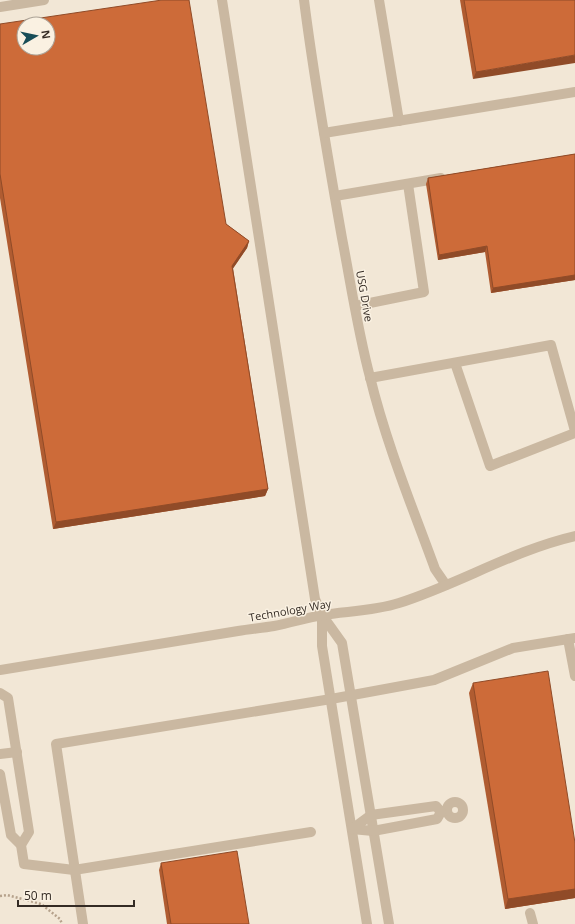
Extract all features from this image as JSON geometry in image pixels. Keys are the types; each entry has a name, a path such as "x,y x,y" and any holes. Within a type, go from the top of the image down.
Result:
{"lane":[{"path":"0,7 44,0"},
{"path":"222,0 315,599 322,615 342,643 389,924"},
{"name":"USG Drive","path":"304,0 324,133 360,333 370,378 389,440 435,569 446,585"},
{"path":"379,0 399,121"},
{"path":"324,133 575,92"},
{"path":"335,196 454,176"},
{"path":"355,306 424,292 408,184"},
{"path":"370,378 551,345 575,432 490,466 455,363"},
{"name":"Technology Way","path":"0,670 238,630 274,626 322,615 371,609 399,603 446,585 503,560 559,540 575,536"},
{"path":"322,615 322,646 367,924"},
{"path":"83,924 56,744 351,696 434,680 513,648 571,638 575,676"},
{"path":"0,693 8,698 29,832 21,845"},
{"path":"0,754 17,752"},
{"path":"0,774 11,835 21,845 24,864 74,870 311,832"},
{"path":"436,806 444,811 437,819 374,831 352,829 371,815 436,806"},
{"path":"530,913 533,924"}],"path":[{"path":"0,896 7,895 41,904 60,919 62,924"}],"building":[{"path":"162,0 189,0 226,224 249,241 232,266 268,489 56,522 0,174 0,24 16,22 16,56 56,56 56,16 54,16"},
{"path":"464,0 575,0 575,55 476,72"},
{"path":"575,154 575,275 493,288 487,246 439,255 428,178"},
{"path":"548,671 575,843 575,889 508,899 473,683"},
{"path":"237,851 249,924 171,924 161,863"}]}
